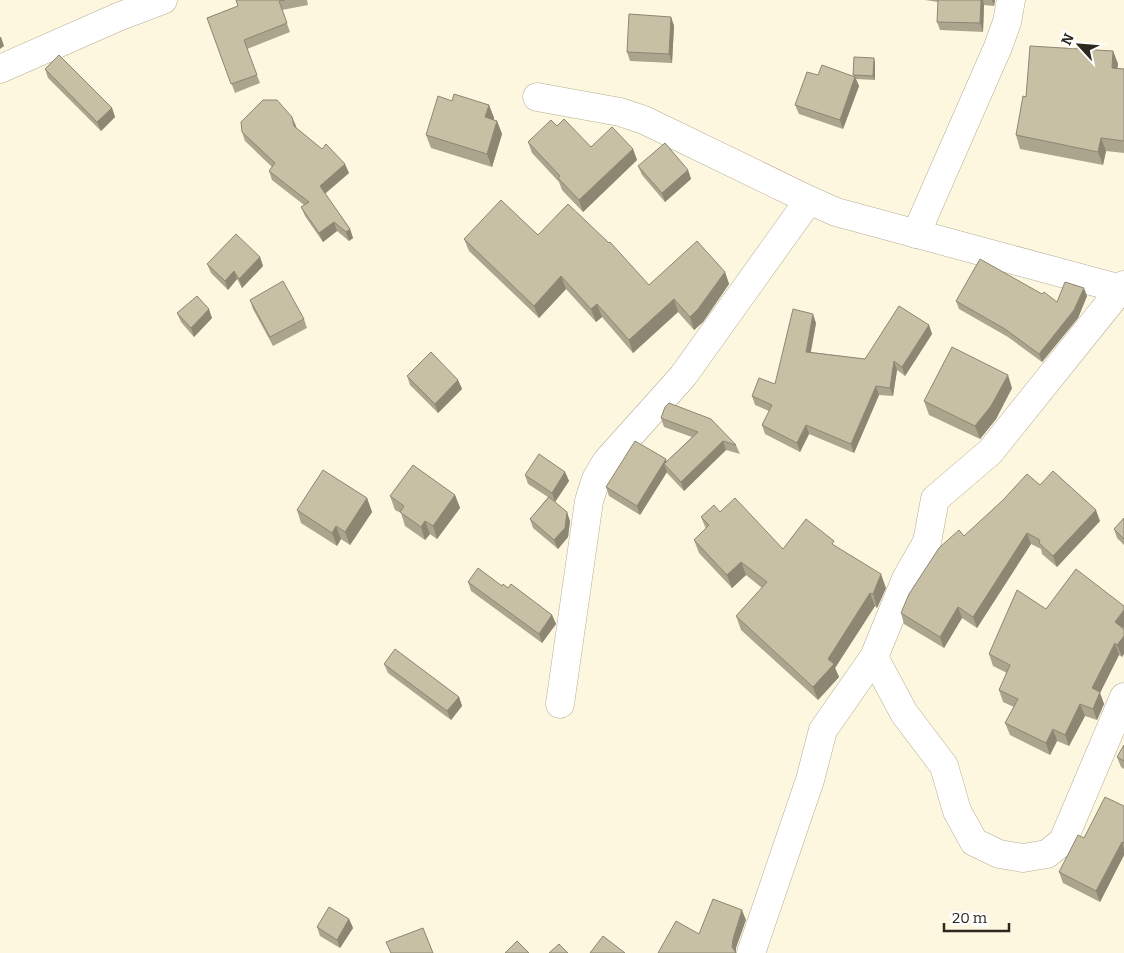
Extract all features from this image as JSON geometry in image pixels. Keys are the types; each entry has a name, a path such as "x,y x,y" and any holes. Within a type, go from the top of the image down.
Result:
{"street":[{"path":"0,69 118,17 163,0"},
{"path":"916,234 998,47 1007,22 1011,0"},
{"path":"537,97 620,112 644,120 836,212 1122,287 990,452 935,499 927,542 906,579 874,657 824,730 810,780 751,953"},
{"path":"560,704 589,501 596,480 606,462 683,376 808,200"},
{"path":"874,657 904,713 944,766 957,811 974,842 999,854 1023,858 1047,854 1063,841 1124,697"}],"building":[{"path":"236,0 285,0 279,1 287,23 244,40 257,75 231,84 207,18 238,6"},
{"path":"938,0 981,0 980,23 937,22"},
{"path":"629,14 671,17 669,54 627,52"},
{"path":"1030,46 1113,51 1112,68 1124,69 1124,141 1101,138 1098,152 1016,135 1023,96 1026,97"},
{"path":"59,55 112,108 97,122 45,69"},
{"path":"854,57 874,58 873,76 853,75"},
{"path":"822,65 855,77 840,120 795,105 807,72 818,75"},
{"path":"454,94 489,105 485,117 497,121 487,154 426,135 438,96 452,101"},
{"path":"263,100 277,100 292,117 294,126 322,149 326,144 345,164 320,186 350,229 346,232 334,222 319,233 301,207 309,202 269,171 275,163 242,132 241,122"},
{"path":"564,119 591,147 612,127 633,149 579,200 558,178 560,176 528,142 551,120 557,126"},
{"path":"665,143 688,170 662,193 638,166"},
{"path":"501,200 538,235 568,204 610,242 649,285 697,241 725,272 690,317 674,299 629,340 597,304 591,309 561,276 534,306 464,239"},
{"path":"236,234 260,257 239,279 234,271 225,281 207,264"},
{"path":"980,259 1042,294 1044,292 1057,302 1065,282 1084,288 1074,310 1039,354 1005,329 956,301"},
{"path":"283,281 304,319 270,337 250,300"},
{"path":"197,296 209,309 191,328 177,313"},
{"path":"899,306 929,325 902,367 894,361 890,388 876,386 851,444 806,425 797,443 762,425 772,405 752,396 759,378 775,384 793,309 813,314 806,352 865,359"},
{"path":"952,347 1008,375 991,406 975,426 924,401"},
{"path":"431,352 458,380 435,404 407,376"},
{"path":"669,403 711,419 736,445 723,441 681,482 664,464 698,432 661,418 665,407"},
{"path":"635,441 666,459 637,506 606,487"},
{"path":"539,454 565,472 552,493 525,475"},
{"path":"413,465 455,495 433,526 425,521 421,527 400,512 404,506 390,496"},
{"path":"323,470 367,498 345,532 336,526 332,533 297,510"},
{"path":"1053,471 1096,510 1053,556 1039,543 1040,540 1027,533 973,617 958,607 940,637 901,613 909,594 939,548 959,530 964,536 1003,500 1027,474 1040,485"},
{"path":"549,497 567,512 565,528 554,540 530,519"},
{"path":"735,498 783,549 806,519 834,541 832,544 881,574 873,594 870,593 828,659 834,664 813,687 736,616 767,582 741,562 727,575 694,540 709,525 701,517 714,505 720,512"},
{"path":"1124,518 1124,539 1114,529"},
{"path":"478,568 502,586 503,584 508,588 511,584 552,615 539,634 468,582"},
{"path":"1076,569 1124,606 1124,610 1115,622 1124,629 1124,636 1117,645 1115,643 1092,688 1100,692 1093,709 1080,704 1065,735 1053,729 1046,743 1005,723 1018,699 999,690 1010,665 989,654 1017,590 1046,609"},
{"path":"395,649 459,697 447,711 384,664"},
{"path":"1124,745 1124,761 1117,757"},
{"path":"1105,797 1124,806 1124,843 1122,842 1096,891 1059,872 1078,835 1084,838"},
{"path":"713,899 742,910 733,939 732,947 736,953 658,953 676,921 699,934"},
{"path":"329,907 349,919 337,940 317,927"},
{"path":"423,928 433,953 391,953 386,942"},
{"path":"603,936 625,953 590,953"},
{"path":"517,941 529,953 505,953"},
{"path":"559,944 568,953 549,953"}]}
